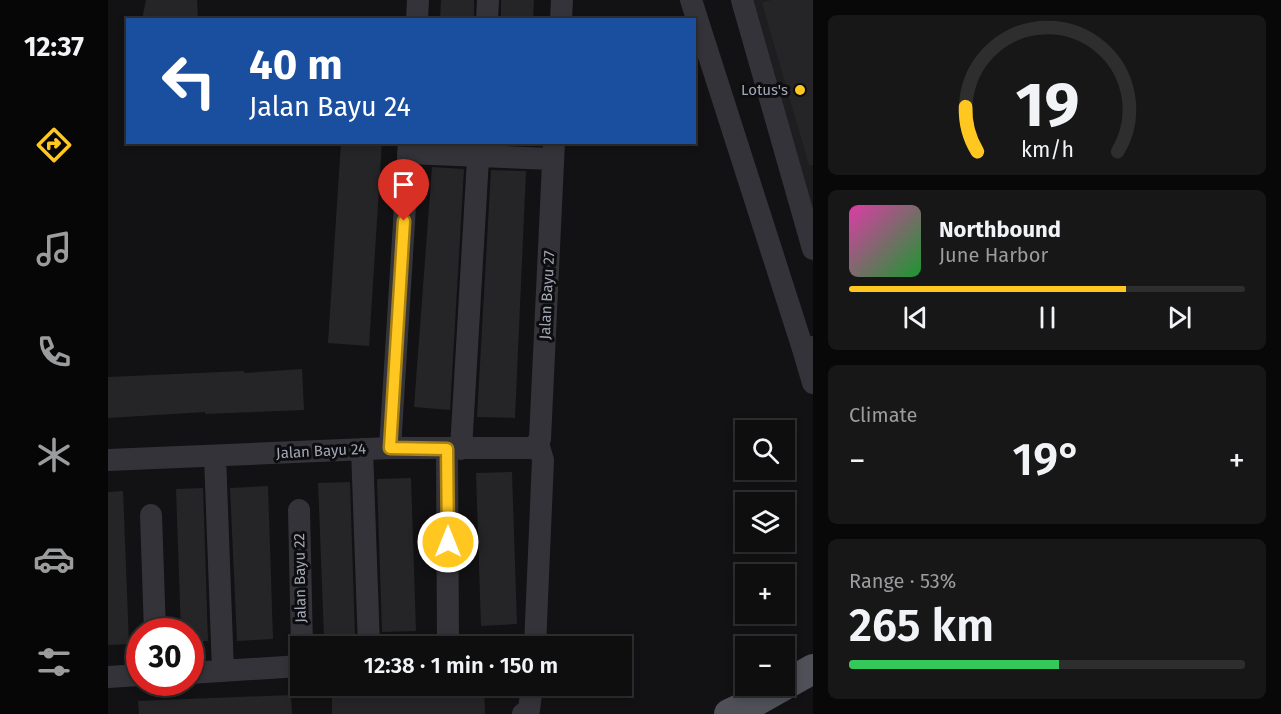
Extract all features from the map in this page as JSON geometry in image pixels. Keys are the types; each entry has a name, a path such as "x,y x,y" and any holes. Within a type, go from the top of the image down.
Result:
{"main road":[{"path":"729,714 813,669"}],"street":[{"path":"417,18 418,0"},
{"path":"487,18 488,0"},
{"path":"561,18 562,0"},
{"path":"691,0 808,348 813,383"},
{"path":"742,0 813,249"},
{"path":"390,448 409,148 554,151"},
{"path":"448,636 454,449 479,149"},
{"name":"Jalan Bayu 27","path":"535,636 543,460 536,445 554,151"},
{"name":"Jalan Bayu 24","path":"108,460 390,448 531,448 536,445"},
{"path":"362,449 369,636"},
{"path":"215,456 224,671"},
{"name":"Jalan Bayu 22","path":"299,510 302,636"},
{"path":"151,515 155,618"},
{"path":"204,672 290,667"},
{"path":"108,677 126,676"},
{"path":"523,714 529,710 531,696"}],"shaded area":[{"path":"738,0 813,0 813,263"}],"building":[{"path":"146,0 197,0 198,18 142,18"},
{"path":"441,0 474,0 474,18 440,18"},
{"path":"501,0 534,0 533,18 501,18"},
{"name":"Lotus's","path":"771,0 813,0 813,165 809,165 762,3"},
{"path":"341,144 382,144 369,346 328,343"},
{"path":"432,167 464,169 450,410 414,407"},
{"path":"491,170 526,171 515,418 477,417"},
{"path":"302,369 304,410 205,414 205,412 108,418 108,377"},
{"path":"512,472 517,624 481,626 476,473"},
{"path":"411,478 416,631 382,632 377,479"},
{"path":"350,482 355,635 324,636 318,483"},
{"path":"268,486 273,639 237,641 230,488"},
{"path":"203,488 208,641 204,641 204,618 181,618 176,489"},
{"path":"123,491 128,618 126,618 126,644 108,645 108,492"},
{"path":"290,695 292,714 139,714 138,701"},
{"path":"332,696 484,696 485,714 332,714"}],"place":[{"name":"Lotus's","path":"800,90"}],"route":[{"path":"404,221 390,448 447,449 448,542"}]}
